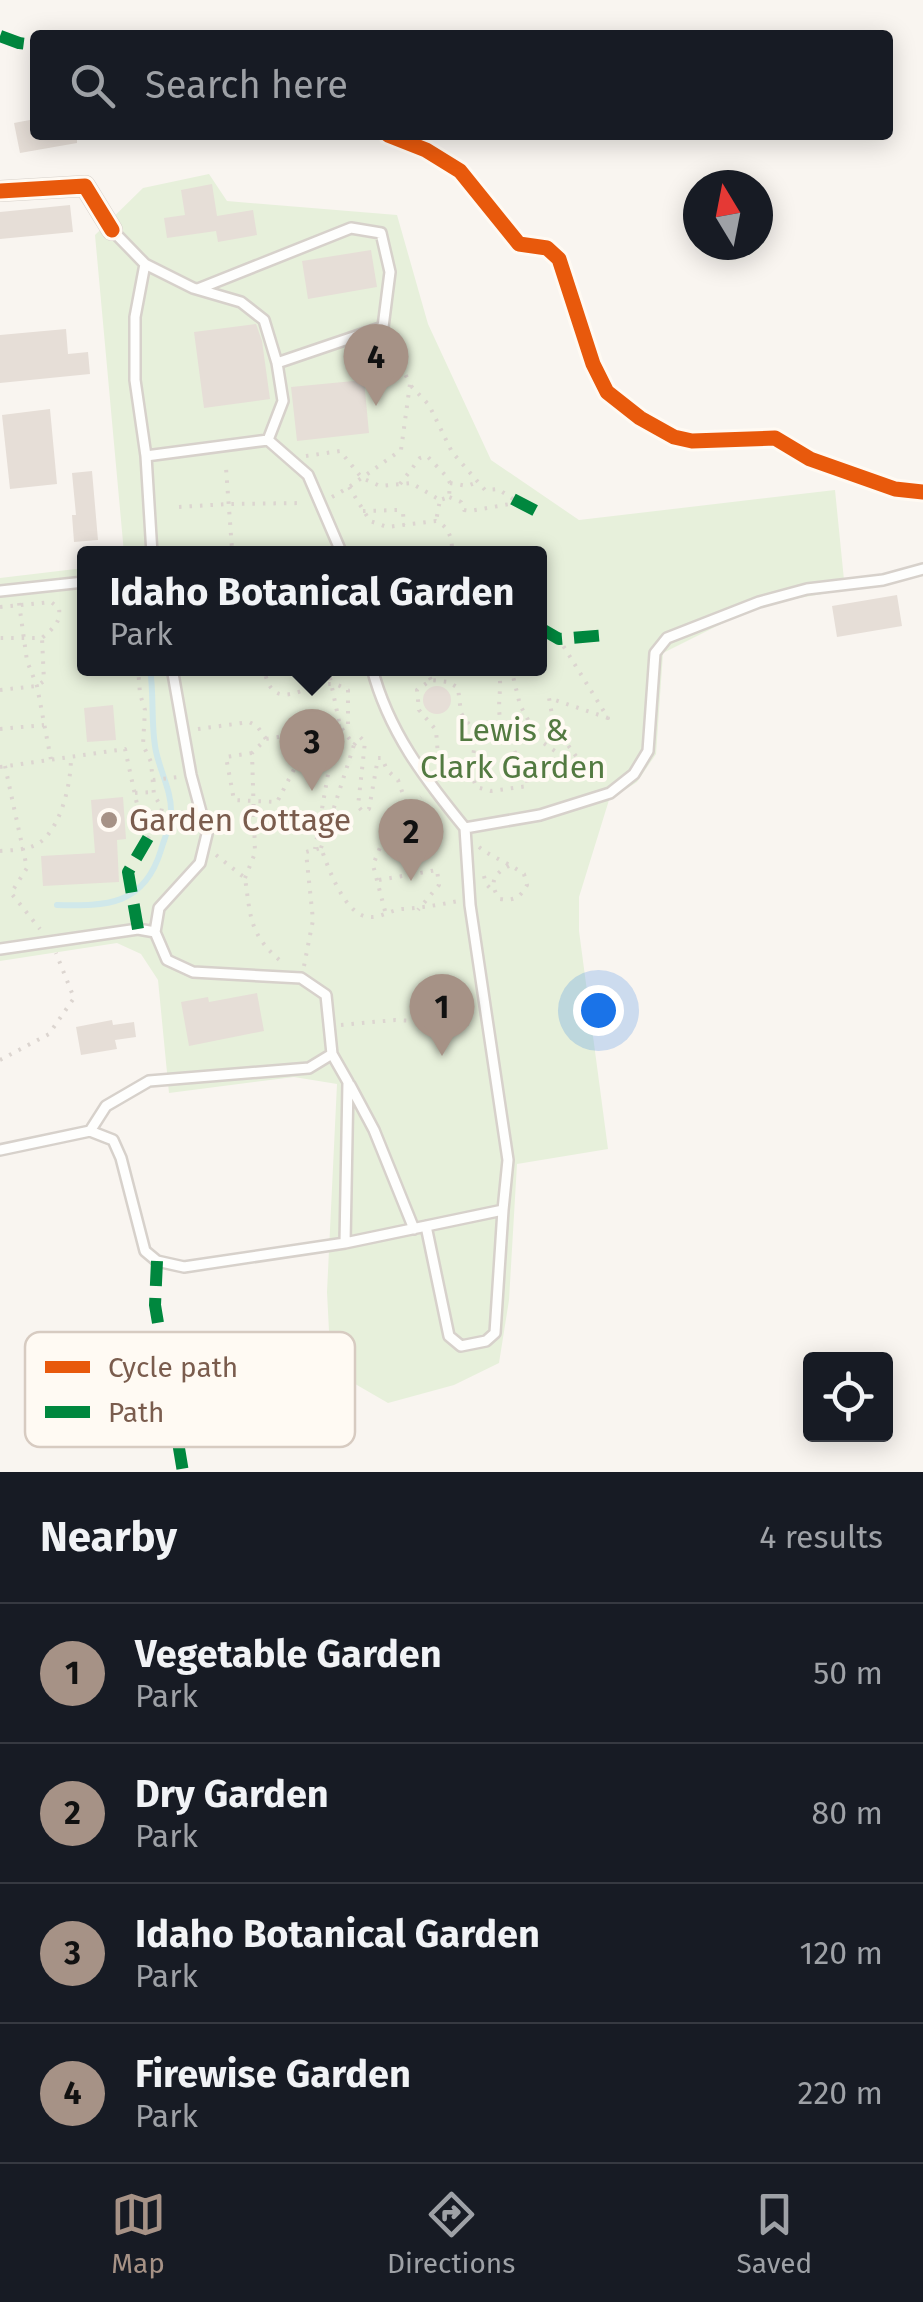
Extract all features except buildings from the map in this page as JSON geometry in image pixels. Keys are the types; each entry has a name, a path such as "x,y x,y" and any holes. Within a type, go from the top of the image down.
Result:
{"street":[{"path":"0,191 85,186 112,230"}],"lane":[{"path":"197,289 351,228 380,233 390,272 383,327 277,364"},
{"path":"112,230 144,264 197,289 241,302 264,320 283,401 268,440"},
{"path":"144,264 135,316 135,380 146,456 152,546"},
{"path":"146,456 268,440 308,475 339,546"},
{"path":"465,828 540,815 610,793 634,774 648,751 655,653 667,638 791,593 883,580 923,569"},
{"path":"0,591 77,583"},
{"path":"174,676 191,775 207,834 200,864 159,908 154,932 167,960 193,972 301,978 326,995 332,1054 374,1130 414,1229"},
{"path":"375,676 398,736 432,788 465,828 469,899 508,1160 495,1333 486,1341 461,1346 449,1336 426,1226"},
{"path":"0,949 138,929 154,932"},
{"path":"90,1131 106,1106 149,1081 310,1068 332,1054"},
{"path":"345,1243 348,1082"},
{"path":"0,1150 90,1131 112,1140 121,1158 145,1251 157,1262 184,1266 345,1243 502,1210"}],"path":[{"path":"297,465 302,456 340,451 362,478 380,486 412,483 440,500 449,497 460,502 470,512 510,504 513,498 498,489 485,490 452,452 430,405 410,384 383,327"},
{"path":"179,508 322,502 349,488 401,450 410,384"},
{"path":"400,484 420,458 427,456 450,483 449,497"},
{"path":"226,468 232,546"},
{"path":"450,483 467,486 478,482"},
{"path":"349,488 370,522 387,527 444,524 452,546"},
{"path":"436,522 440,500"},
{"path":"363,510 398,510 404,525"},
{"path":"16,589 27,661 52,760"},
{"path":"0,607 51,602 59,608 60,617 42,638 0,638"},
{"path":"0,690 36,686 44,681 42,638"},
{"path":"513,676 520,705 538,740 575,765 582,763 554,726 549,698 608,718 558,639"},
{"path":"0,1060 48,1034 74,998 50,941 11,893 28,868 3,767 125,749 137,804 134,815 148,838 158,828 162,808 154,792 151,762 143,745 145,710 139,676"},
{"path":"265,676 274,691 286,696 332,684 348,690 348,725 266,739 252,753 226,757 234,800 277,802 302,754 324,747 331,756 318,848 332,880 355,912 369,918 469,899"},
{"path":"330,676 340,726 354,744"},
{"path":"429,676 431,680"},
{"path":"318,848 354,744 360,737 365,742 358,806 362,811 368,809 378,758 398,780 406,803 413,804 432,788 439,769 436,730 418,710 417,690 431,680 458,688 462,713 477,736 470,770 476,787 491,792 528,786 526,771 500,720 500,676"},
{"path":"184,730 250,722 266,739"},
{"path":"0,729 44,724"},
{"path":"252,753 255,853 245,878 252,926 270,952 301,978 313,920 306,852 318,848"},
{"path":"0,851 25,848 44,840 60,812 72,778 71,756"},
{"path":"154,780 169,778"},
{"path":"135,793 154,792"},
{"path":"386,913 373,864 381,844 429,832 453,814"},
{"path":"465,828 474,843 492,858 511,864 524,874 527,886 522,896 511,900 494,892 493,879 511,864"},
{"path":"204,846 245,878"},
{"path":"378,880 436,870 438,885 418,910"},
{"path":"329,1026 396,1020 486,1025"}],"green space":[{"name":"Lewis & Clark Garden","path":"209,174 227,201 397,215 428,324 491,460 579,520 835,490 845,590 759,605 663,653 656,754 637,782 609,800 579,897 579,931 608,1149 517,1164 509,1300 499,1363 454,1385 388,1403 355,1384 355,1332 329,1332 327,1292 337,1084 294,1077 169,1093 158,980 141,954 117,943 0,961 0,578 77,569 77,676 547,676 547,546 123,546 95,235 143,188"}],"waterway":[{"path":"57,905 92,905 121,899 145,882 154,868 170,822 171,804 155,746 151,676"}],"marked path":[{"path":"0,36 30,44"},
{"path":"513,499 538,512"},
{"path":"547,632 559,639 606,635"},
{"path":"138,929 128,872 148,838"},
{"path":"157,1261 155,1305 160,1332"},
{"path":"179,1447 183,1472"}],"cycle path":[{"path":"401,140 460,171 519,244 547,248 559,259 593,364 607,392 640,418 674,437 692,441 775,438 810,459 895,489 923,492"},
{"path":"0,191 85,186 112,230"}],"place":[{"name":"Firewise Garden","path":"376,406"},
{"name":"Idaho Botanical Garden","path":"312,791"},
{"name":"Garden Cottage","path":"109,820"},
{"name":"Dry Garden","path":"411,881"},
{"name":"Vegetable Garden","path":"442,1056"}]}
